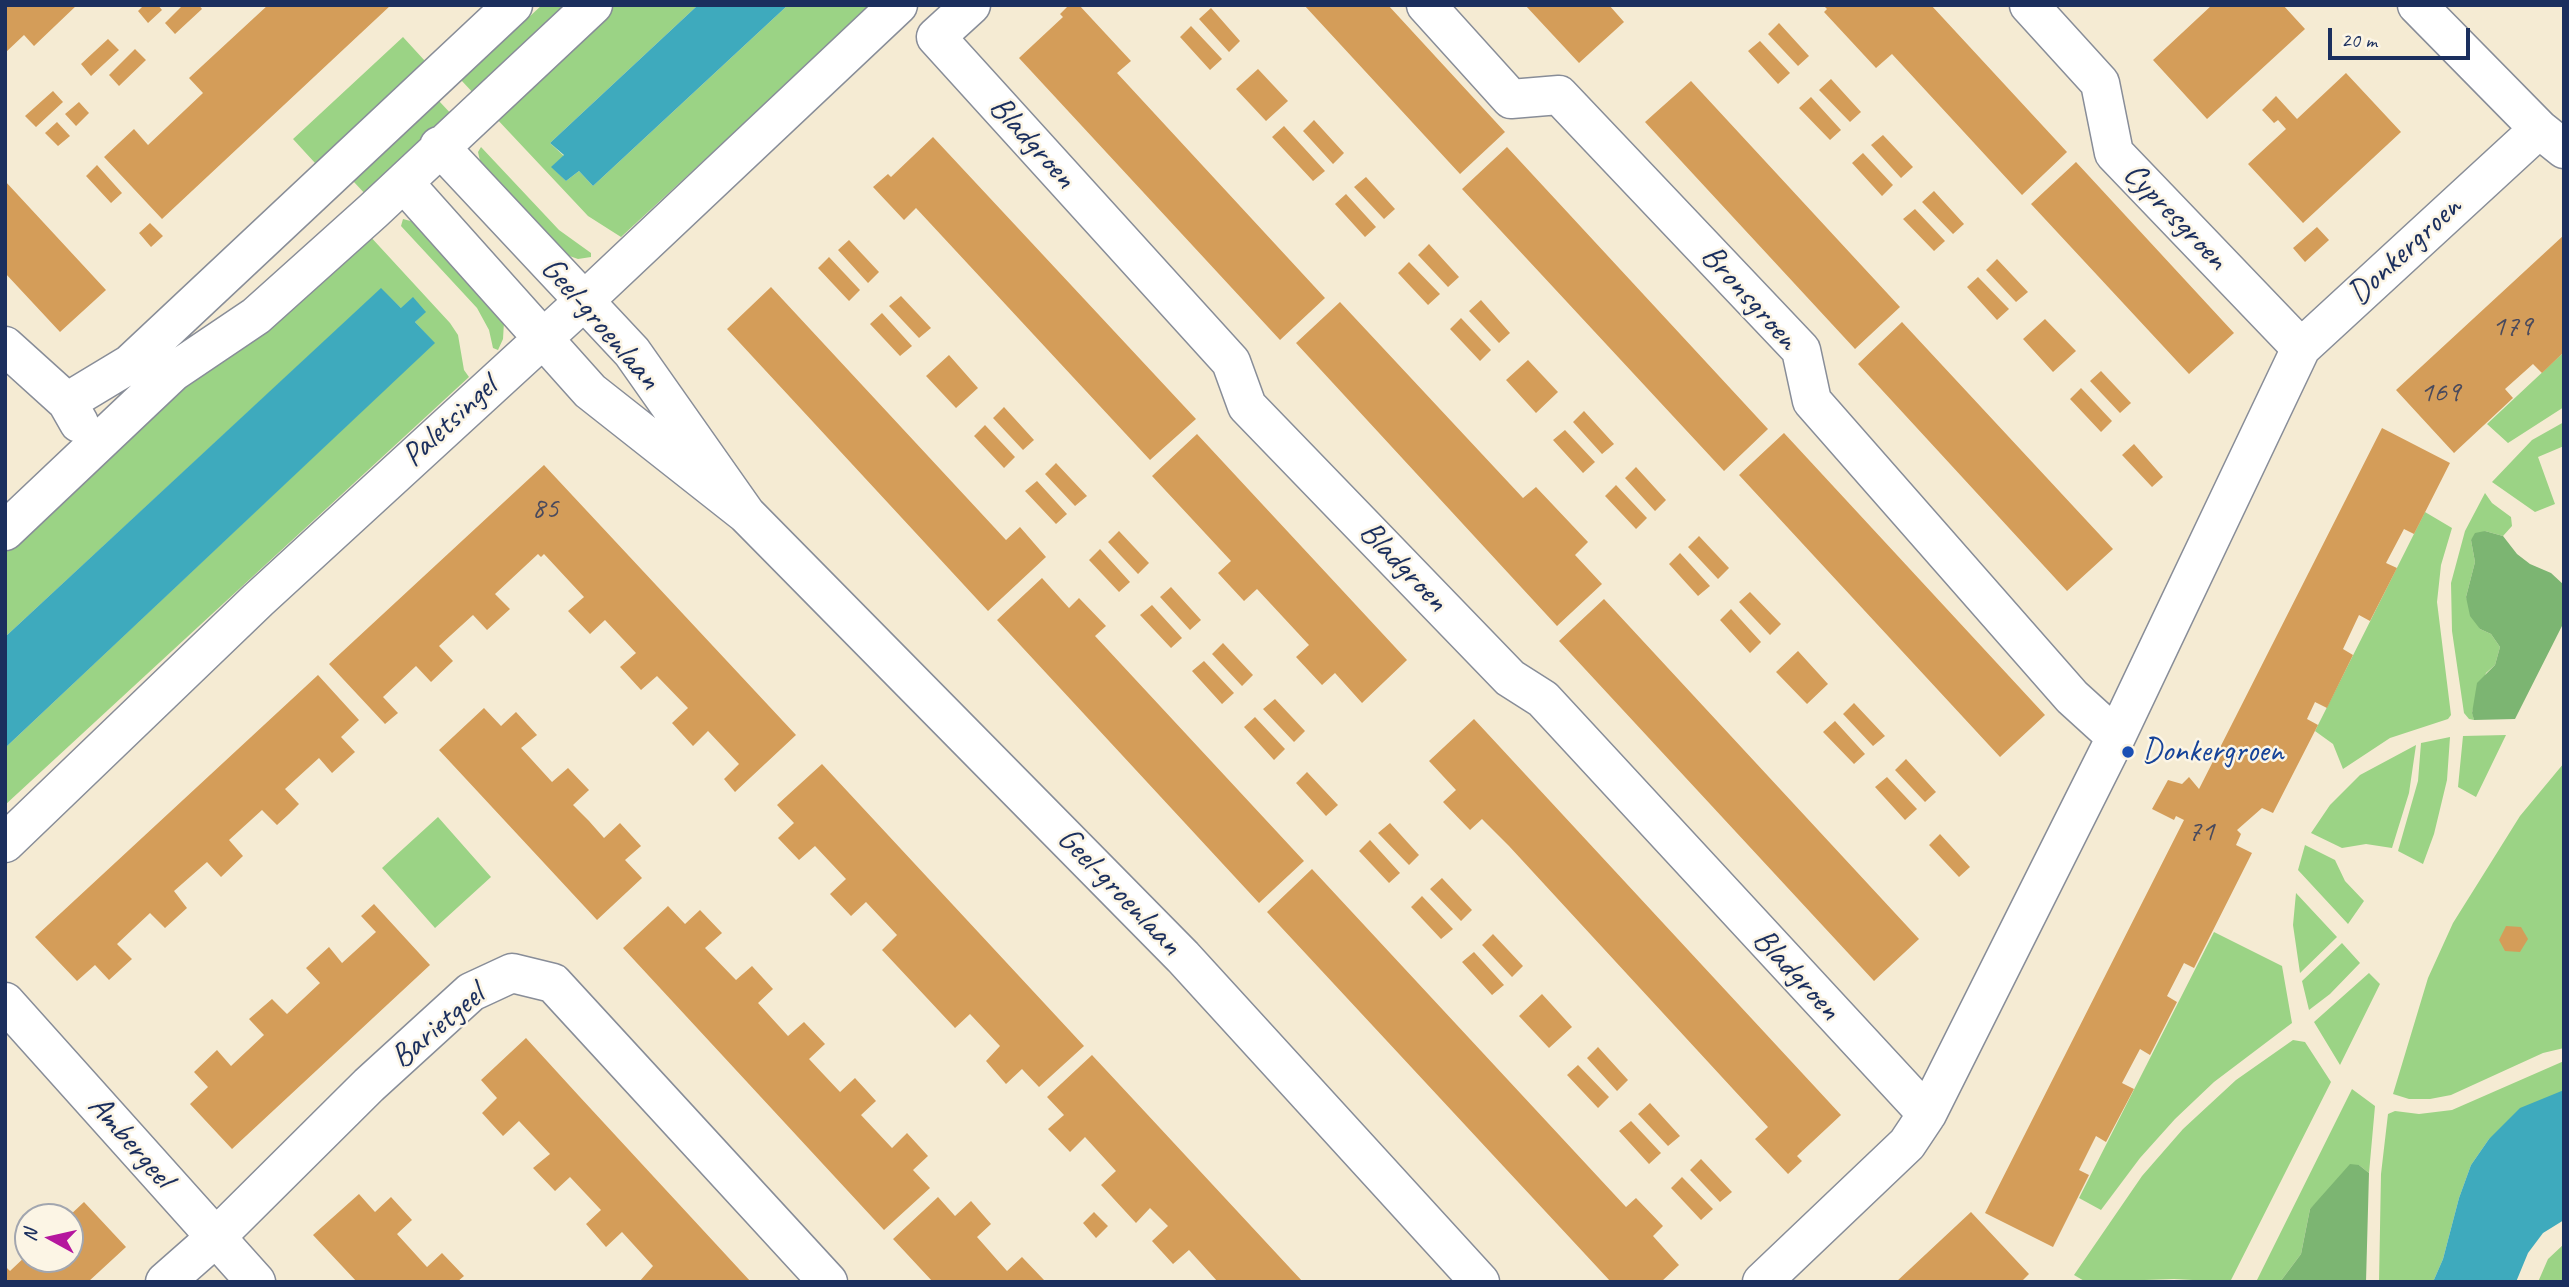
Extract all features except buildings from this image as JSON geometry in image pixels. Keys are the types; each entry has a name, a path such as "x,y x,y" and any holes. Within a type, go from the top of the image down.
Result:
{"street":[{"path":"67,402 130,364 513,5"},
{"path":"5,531 95,449 173,372 256,316 404,183 439,146 593,5"},
{"name":"Paletsingel","path":"5,843 258,600 584,301 898,5"},
{"name":"Bladgroen","path":"971,5 936,37 1231,362 1247,406 1510,678 1543,699 1927,1114"},
{"name":"Bronsgroen","path":"1426,5 1511,99 1559,95 1801,351 1812,401 2072,697 2116,737"},
{"name":"Cypresgroen","path":"2029,5 2100,83 2114,153 2301,348"},
{"path":"2417,5 2551,139"},
{"name":"Donkergroen","path":"1762,1282 1907,1143 1927,1114 2116,737 2301,348 2551,139"},
{"name":"Geel-groenlaan","path":"439,146 632,352 746,514"},
{"name":"Geel-groenlaan","path":"404,183 544,336 590,391 746,514 1183,957 1480,1282"},
{"path":"5,345 67,402 95,449"},
{"name":"Barietgeel","path":"165,1282 215,1238 369,1085 471,992 512,973 553,983 828,1282"},
{"name":"Ambergeel","path":"5,1002 256,1282"}],"green space":[{"path":"542,5 574,5 476,96 461,80"},
{"path":"615,5 698,5 550,143 564,156 552,167 566,181 579,171 593,186 788,5 872,5 621,237 588,216 495,117"},
{"path":"403,37 425,61 424,69 323,164 315,163 293,139"},
{"path":"428,101 439,101 454,117 368,197 353,181"},
{"path":"481,147 559,230 591,253 591,257 578,259 558,252 482,170 478,152"},
{"path":"403,219 418,223 504,322 503,339 498,350 493,348 489,330 477,308 401,226"},
{"path":"368,234 450,323 458,335 464,370 469,377 5,805 5,748 434,343 415,322 425,311 401,308 381,289 5,637 5,550 174,393"},
{"path":"2564,352 2564,407 2508,443 2487,424"},
{"path":"2564,422 2564,446 2538,457 2555,504 2535,512 2492,482 2532,440"},
{"path":"2485,493 2492,503 2511,517 2512,526 2503,536 2485,531 2471,540 2475,562 2466,597 2480,629 2491,634 2500,647 2495,665 2486,673 2472,712 2474,720 2464,713 2452,631 2451,583 2465,531"},
{"path":"2425,512 2452,528 2441,565 2437,602 2451,715 2448,719 2390,738 2343,769 2333,744 2315,731"},
{"path":"2485,531 2503,536 2517,554 2530,564 2551,573 2564,585 2564,622 2515,719 2474,720 2472,713 2477,683 2495,665 2500,647 2491,634 2480,629 2470,616 2466,597 2475,562 2471,540 2475,533"},
{"path":"2506,735 2476,797 2458,787 2463,736"},
{"path":"2450,737 2447,780 2434,834 2423,864 2398,851 2418,781 2421,743"},
{"path":"2416,745 2409,793 2392,848 2366,844 2342,848 2311,833 2330,805 2360,775"},
{"path":"2564,763 2564,1048 2543,1053 2451,1095 2409,1099 2393,1094 2428,978 2453,923 2520,816"},
{"path":"438,817 491,877 435,928 382,868"},
{"path":"2305,845 2335,860 2345,881 2364,901 2348,924 2298,870"},
{"path":"2296,893 2337,937 2300,973 2293,925"},
{"path":"2214,932 2282,966 2292,1023 2214,1082 2175,1119 2140,1158 2101,1210 2079,1198"},
{"path":"2342,943 2360,963 2330,994 2309,1010 2302,981"},
{"path":"2369,973 2380,984 2340,1065 2314,1022"},
{"path":"2293,1040 2305,1042 2331,1082 2230,1282 2174,1279 2086,1282 2074,1275 2142,1176 2183,1129 2236,1080"},
{"path":"2564,1061 2564,1090 2489,1139 2471,1165 2443,1259 2433,1282 2379,1282 2381,1174 2388,1114 2395,1111 2419,1114 2452,1110"},
{"path":"2352,1089 2375,1106 2369,1173 2359,1165 2310,1209 2301,1254 2280,1282 2256,1282"},
{"path":"2350,1164 2359,1165 2369,1173 2366,1282 2280,1282 2301,1254 2310,1209"},
{"path":"2564,1244 2564,1282 2538,1282 2548,1259"}],"water":[{"path":"698,5 788,5 593,186 579,171 566,181 551,167 564,155 550,143"},
{"path":"381,288 401,308 413,297 426,312 415,322 435,343 5,748 5,637"},
{"path":"2564,1090 2564,1220 2543,1233 2528,1253 2516,1282 2433,1282 2443,1259 2471,1165 2489,1139 2520,1108"}],"place":[{"name":"Donkergroen","path":"2128,752"}]}
